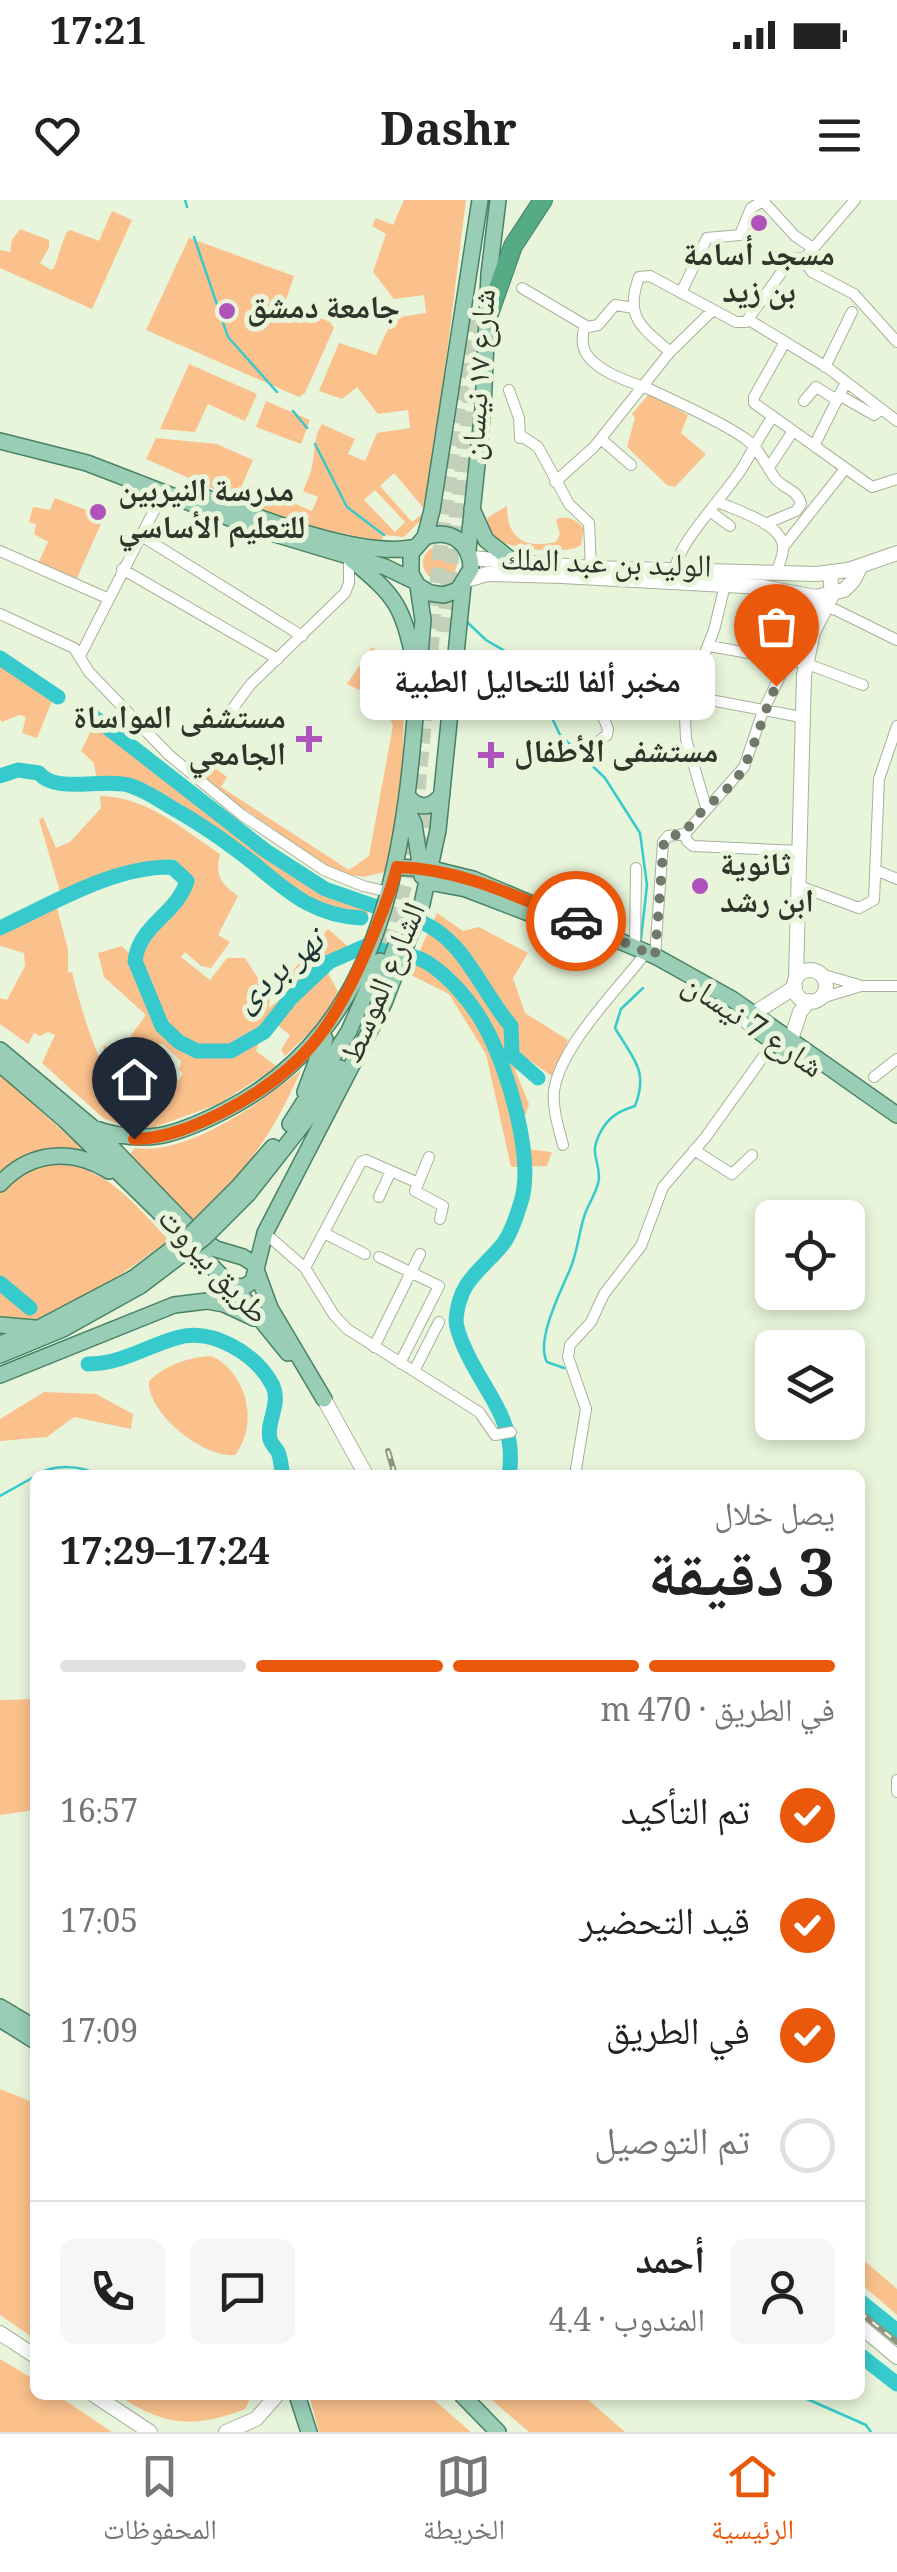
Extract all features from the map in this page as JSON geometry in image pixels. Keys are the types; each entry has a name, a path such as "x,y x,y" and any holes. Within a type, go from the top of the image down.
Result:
{"highway":[{"path":"489,314 513,246 543,200"}],"main road":[{"path":"416,583 410,567 432,510 480,200"},
{"name":"شارع ١٧ نيسان","path":"469,554 498,200"},
{"path":"0,431 104,458 296,530 386,550 438,533 452,536 469,554 465,582 444,595 430,593 385,567 258,529 87,463 0,441"},
{"path":"471,508 486,540 515,563"},
{"name":"الوليد بن عبد الملك","path":"469,554 515,563 591,568 776,574 830,574 897,554"},
{"path":"349,557 386,588 403,614 418,679"},
{"name":"الوليد بن عبد الملك","path":"465,582 493,574 725,585 829,601 854,581 860,566"},
{"path":"814,1000 799,996 795,983 799,941 801,717 805,663 813,632 829,601 830,574"},
{"name":"الشارع الموسط","path":"0,1355 63,1329 197,1244 292,1139 342,1074 384,1004 427,873 442,794 458,614 465,582"},
{"name":"الشارع الموسط","path":"93,1128 143,1139 198,1124 251,1096 302,1056 330,1026 346,999 397,867 423,613 416,583"},
{"path":"403,614 458,614"},
{"path":"406,801 424,806 442,794"},
{"path":"406,801 427,873"},
{"name":"شارع 7 نيسان","path":"397,867 482,882 708,984 783,1046 897,1126"},
{"path":"783,1046 800,1012 826,987 799,941"},
{"name":"الشارع الموسط","path":"244,1189 349,1032 391,945 371,1008 266,1233 256,1268"},
{"path":"750,1018 805,971 819,973"},
{"path":"296,1116 330,1026"},
{"name":"شارع 7 نيسان","path":"783,1046 897,1115"},
{"name":"طريق بيروت","path":"0,1050 93,1128 197,1236 216,1249 250,1260 270,1308 363,1470"},
{"name":"طريق بيروت","path":"0,1064 138,1191 232,1286 324,1399"},
{"path":"0,1184 35,1158 71,1156 104,1168 138,1191"},
{"path":"232,1286 249,1285 256,1268"},
{"name":"الشارع الموسط","path":"0,1344 137,1282"},
{"path":"0,1375 157,1311 192,1302 224,1304 266,1326"},
{"path":"0,1324 39,1328"},
{"path":"0,2007 30,2025"},
{"path":"0,2019 30,2038"},
{"path":"865,2330 897,2357"},
{"path":"3,2338 30,2353"},
{"path":"102,2400 151,2432"},
{"path":"226,2432 256,2419 273,2400"},
{"path":"299,2400 310,2432"},
{"path":"467,2400 498,2432"}],"street":[{"path":"670,352 638,324 634,308 637,282 644,275 740,323 749,320 792,259 803,259 855,200"},
{"path":"681,293 707,238 740,235 751,208 765,201 796,236 813,248"},
{"path":"803,259 812,272 854,294 897,342"},
{"path":"522,288 585,326 598,325 615,305 634,308"},
{"path":"556,482 600,438 670,352 713,310"},
{"path":"825,367 852,312"},
{"path":"749,320 825,367 897,421"},
{"path":"585,326 584,348 591,360 744,438 770,466 776,479 798,495 800,504 794,513 765,524"},
{"path":"785,342 753,399 872,486 897,479"},
{"path":"814,446 846,382"},
{"path":"804,400 816,386 837,400 850,402 874,415 882,409"},
{"path":"510,390 519,418 520,438 538,447 568,504 589,523 591,568"},
{"path":"675,571 679,554 746,463 752,446 773,416"},
{"path":"770,466 792,431"},
{"path":"600,438 631,465"},
{"path":"776,574 784,546 845,468"},
{"path":"80,656 164,491"},
{"path":"714,507 751,514 784,546"},
{"path":"714,507 730,526"},
{"path":"140,535 302,636"},
{"path":"0,551 107,598"},
{"path":"225,719 246,690 345,593 349,557"},
{"path":"122,569 278,659"},
{"path":"706,807 686,740 685,717 725,585"},
{"path":"742,586 806,602 829,601 897,640"},
{"path":"774,595 794,643"},
{"path":"799,851 693,846 686,842 685,834 741,772 788,660 806,602"},
{"path":"0,614 65,641 89,672 169,755 211,792 324,870 389,892"},
{"path":"709,646 805,663 863,686"},
{"path":"568,680 696,675"},
{"path":"588,677 608,731 599,741"},
{"path":"689,696 801,717"},
{"path":"799,886 862,908 876,897 878,788 897,726"},
{"path":"883,762 897,769"},
{"path":"562,1145 554,1099 556,1082 577,1043 644,954 663,842 668,836 685,834"},
{"path":"636,868 644,954"},
{"path":"876,870 897,880"},
{"path":"819,973 862,986"},
{"path":"814,1000 862,986 897,986"},
{"path":"577,1470 586,1410 568,1350 641,1246 664,1187 783,1046"},
{"path":"874,1077 897,1058"},
{"path":"694,1150 732,1174 752,1154"},
{"path":"429,1157 416,1182 416,1193 443,1206 440,1219"},
{"path":"305,1268 361,1162 366,1160 416,1182"},
{"path":"380,1197 391,1171"},
{"path":"266,1233 305,1268 341,1324 480,1412 495,1436 511,1432"},
{"path":"324,1233 365,1254"},
{"path":"374,1347 420,1254"},
{"path":"378,1257 439,1286 400,1363"},
{"path":"414,1371 439,1322"},
{"path":"897,1780 897,1792"}],"shaded area":[{"path":"404,200 466,200 427,514 404,537 383,535 382,541 300,525 243,504 251,485 312,511 318,497 303,491 322,424 355,439 348,454 365,461 377,433 410,428 408,410 378,414 357,387 342,399 319,391 339,343 376,355 393,318 426,313 424,295 394,299 373,272 386,234 372,226 376,218 393,225","holes":["394,473 426,511 412,522 380,486","375,490 405,522 395,532 364,500"]},
{"path":"112,211 132,220 92,309 0,268 0,250 10,252 20,229 49,240 40,263 51,270 66,233 70,230 99,241"},
{"path":"189,238 294,276 285,303 330,322 334,328 305,393 299,397 146,330"},
{"path":"189,364 257,394 245,421 208,404 195,432 160,429"},
{"path":"649,394 688,415 681,433 706,454 675,487 667,485 627,447 635,418 632,414"},
{"path":"266,401 310,420 301,444 256,427"},
{"path":"156,438 217,444 253,460 236,499 146,459"},
{"path":"55,498 104,517 72,589 24,567 28,559 39,561 48,542 34,534 36,524 29,522 33,507 50,510"},
{"path":"507,506 510,527 520,539 535,544 556,542 560,534 556,520 567,518 584,529 581,545 553,550 504,543 493,534 487,518"},
{"path":"440,546 452,551 457,563 452,575 440,580 428,575 423,563 428,551"},
{"path":"372,647 389,659 395,654 405,664 401,827 385,872 363,877 336,872 191,772 202,758 227,777 221,787 349,870 369,856 393,726 379,688 367,680 359,690 347,684"},
{"path":"0,660 54,696 37,738 22,733 26,717 19,715 2,722 0,719"},
{"path":"96,721 226,826 295,873 369,910 368,914 337,915 297,899 241,852 147,791 122,782 97,782 94,763 81,751"},
{"path":"100,796 149,808 220,854 220,878 238,896 218,935 230,942 211,968 201,966 185,952 181,957 210,980 227,958 245,958 270,997 269,1008 289,992 290,974 328,929 350,948 328,958 266,1020 256,1051 276,1066 218,1104 147,1130 136,1109 156,1077 174,1087 183,1073 179,1070 181,1061 163,1044 155,1045 140,1068 135,1067 129,1087 133,1090 141,1072 149,1075 129,1104 103,1047 106,1045 112,1054 118,1051 131,1061 136,1054 124,1045 146,1015 104,977 98,953 122,946 136,961 141,946 183,899 187,887 185,874 174,859 60,892 39,820 43,817 56,848 70,842 101,808"},
{"path":"55,901 68,949 68,973 72,972 97,1053 133,1130 103,1118 42,1063 55,1035 34,1033 28,1044 0,1024 0,998 7,1000 25,966 24,953 0,946 0,932"},
{"path":"437,913 463,931 479,927 528,953 513,978 525,1013 568,1040 553,1077 529,1060 515,1070 529,1104 522,1125 527,1149 552,1152 547,1166 511,1167 486,1054 449,994 409,974"},
{"path":"327,971 338,992 325,1018 285,1056 281,1050 290,1035 276,1024"},
{"path":"301,1070 256,1152 193,1221 130,1154 135,1148 177,1144 223,1124"},
{"path":"0,1074 88,1154 58,1150 0,1180"},
{"path":"52,1162 72,1165 104,1179 169,1240 98,1291 41,1321 0,1322 0,1193 27,1169"},
{"path":"211,1356 233,1373 246,1399 247,1428 235,1455 208,1449 179,1431 151,1393 149,1381 163,1370 186,1360"},
{"path":"44,1392 96,1394 133,1414 131,1429 74,1417 47,1437 0,1441 0,1419"},
{"path":"30,1699 30,1811 0,1815 0,1700"},
{"path":"0,2089 30,2101 30,2336 0,2315"},
{"path":"865,2261 897,2289 897,2315 865,2287"},
{"path":"0,2359 30,2377 30,2400 64,2400 112,2432 0,2432"},
{"path":"126,2400 250,2400 245,2409 194,2422 165,2418"},
{"path":"310,2400 434,2400 471,2432 319,2432"},
{"path":"492,2400 588,2400 625,2432 529,2432"}],"waterway":[{"path":"185,200 187,207"},
{"path":"194,237 228,337 277,392"},
{"path":"293,411 307,428"},
{"path":"315,444 347,507 384,535"},
{"path":"466,621 486,640 527,664 560,735 605,778 640,833 647,885 641,939"},
{"path":"0,658 58,697"},
{"path":"90,714 266,851 325,889 377,907"},
{"path":"0,776 18,770 39,773 56,783 117,783 134,787 211,832 307,903 361,918"},
{"name":"نهر بردى","path":"0,928 105,880 150,868 172,867 187,881 175,902 143,938 135,961 162,1026 179,1042 197,1051 231,1051 264,1032 291,998 329,962 370,944 422,960 460,991 493,1042 510,1087 522,1137 524,1183 511,1230 466,1285 456,1320 465,1349 504,1423 511,1456 510,1470"},
{"path":"418,921 448,939 460,952 511,1026 512,1055 538,1078"},
{"path":"564,1368 547,1362 544,1341 598,1183 597,1140 610,1119 635,1106 639,1094 637,1065 615,1028 621,1009 643,988"},
{"path":"0,1283 30,1308"},
{"path":"88,1364 111,1361 190,1336 218,1340 244,1353 273,1386 270,1439 282,1470"},
{"path":"48,1470 86,1470"},
{"path":"0,1496 30,1479"},
{"name":"نهر بردى","path":"865,2305 897,2331"},
{"path":"865,2359 897,2384"},
{"path":"809,2400 866,2425 871,2432"}],"tunnel":[{"path":"416,812 468,308"},
{"path":"443,632 475,354 484,323"},
{"path":"422,851 427,799"},
{"path":"387,944 406,881 414,835"}],"railway":[{"path":"388,1451 394,1470"},
{"path":"865,2316 897,2342"}],"way so far":[{"path":"576,921 655,956 664,840 685,834 737,778 776,686"}],"place":[{"name":"مسجد أسامة بن زيد","path":"759,223"},
{"name":"جامعة دمشق","path":"227,311"},
{"name":"مدرسة النيربين للتعليم الأساسي","path":"98,512"},
{"name":"مخبر ألفا للتحاليل الطبية","path":"776,686"},
{"name":"مستشفى المواساة الجامعي","path":"309,739"},
{"name":"مستشفى الأطفال","path":"491,755"},
{"name":"ثانوية ابن رشد","path":"700,886"}],"route":[{"path":"134,1139 161,1137 234,1106 312,1047 346,999 384,909 397,867 473,878 576,921"}]}
